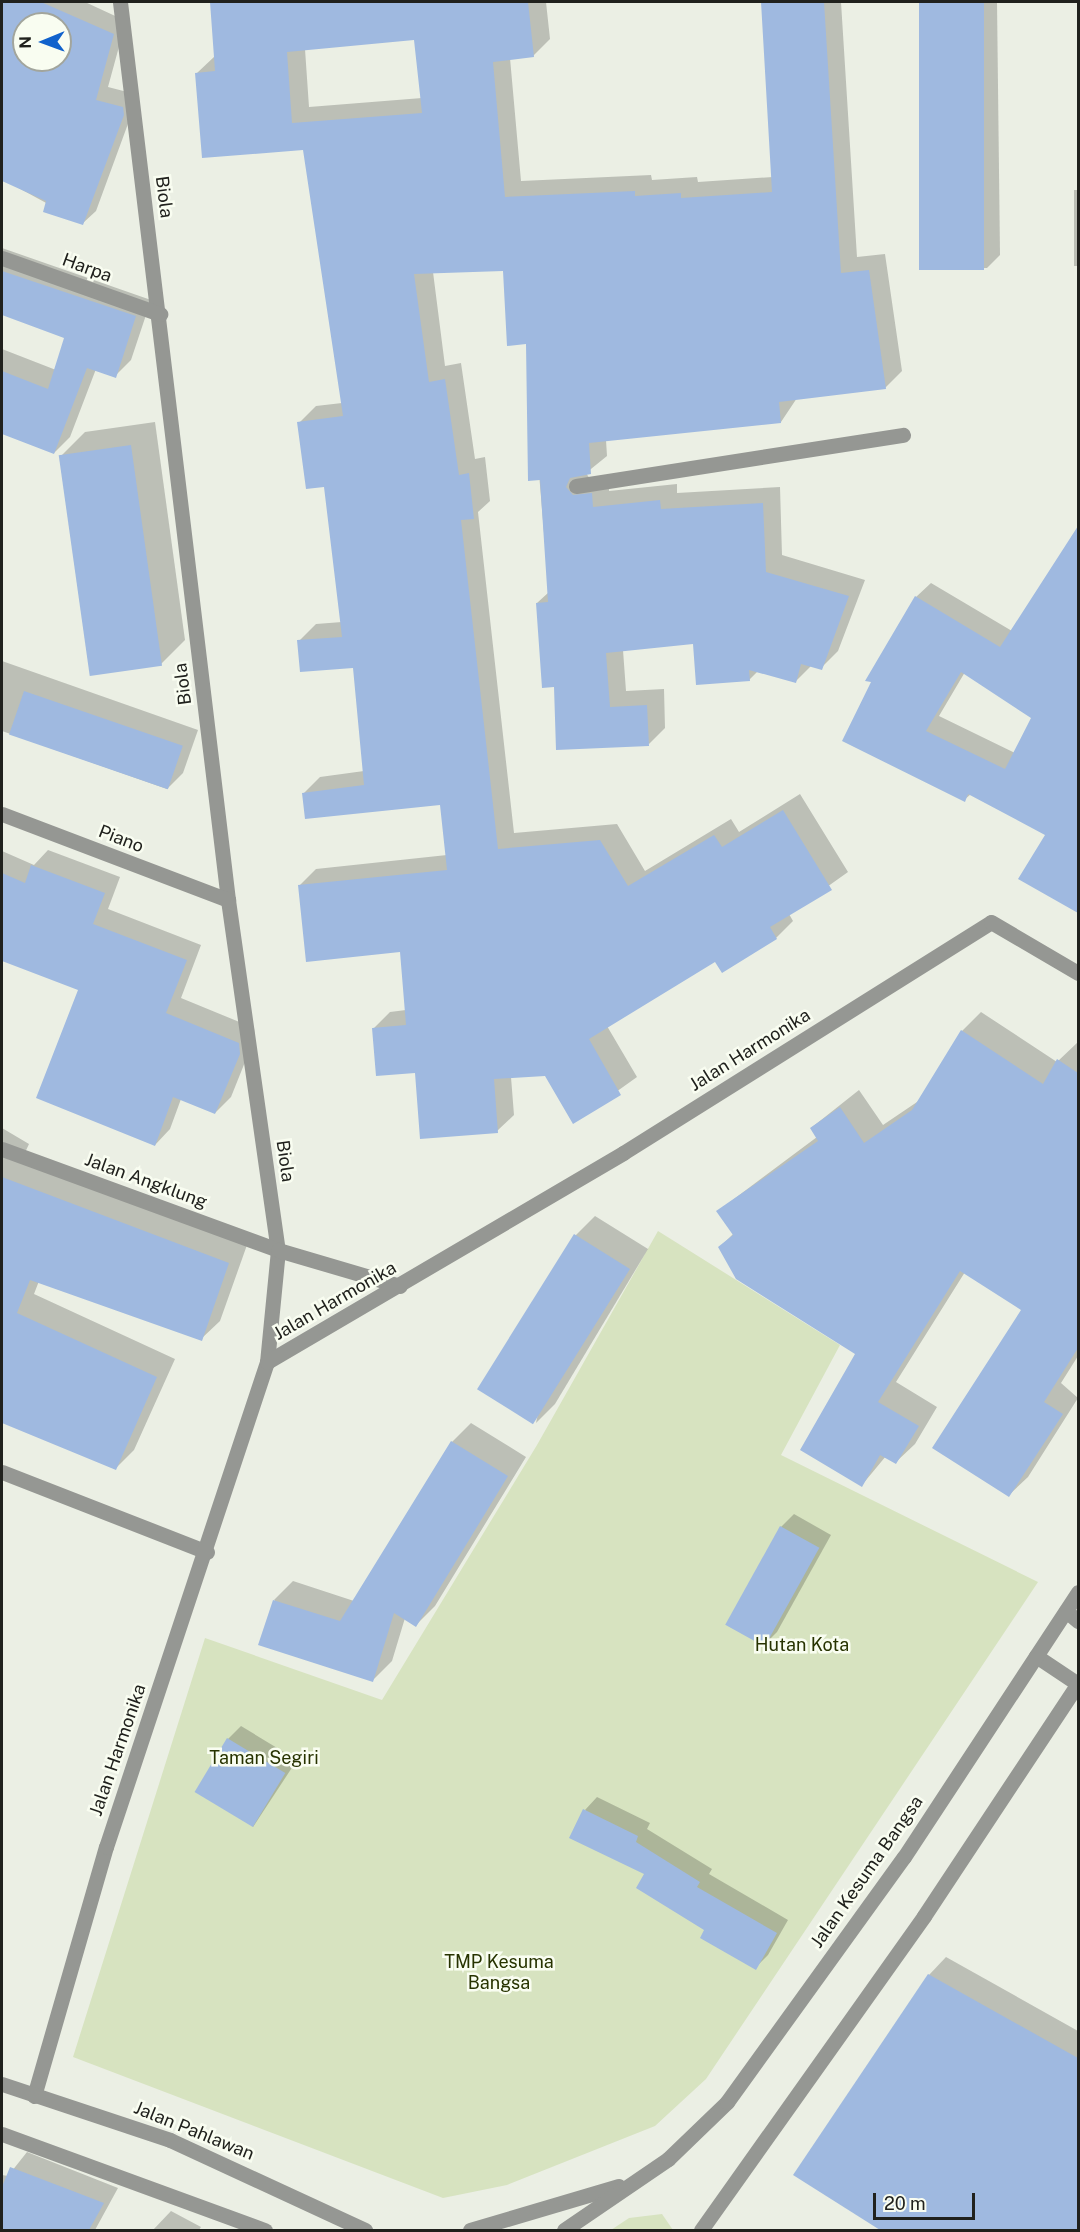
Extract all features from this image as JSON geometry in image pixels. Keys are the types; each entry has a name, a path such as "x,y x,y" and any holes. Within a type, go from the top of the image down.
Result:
{"street":[{"name":"Biola","path":"120,2 228,900 278,1250 267,1362"},
{"name":"Harpa","path":"2,258 159,314"},
{"path":"576,486 903,435"},
{"name":"Piano","path":"2,814 228,900"},
{"name":"Jalan Harmonika","path":"34,2096 106,1847 207,1552 267,1362 400,1286 991,922 1078,973"},
{"name":"Jalan Angklung","path":"2,1149 278,1250 400,1286"},
{"path":"2,1472 207,1552"},
{"name":"Jalan Kesuma Bangsa","path":"630,2182 668,2159 727,2102 904,1857 1078,1592"},
{"path":"1066,1611 1078,1621"},
{"path":"701,2230 1078,1684 1036,1656"},
{"name":"Jalan Pahlawan","path":"2,2084 170,2140 365,2230"},
{"path":"2,2134 265,2230"},
{"path":"470,2230 630,2182"},
{"path":"564,2230 630,2182"}],"green space":[{"path":"658,1231 840,1345 781,1455 1038,1582 706,2079 655,2126 507,2185 443,2198 73,2057 205,1638 382,1700 537,1445"},
{"path":"662,2214 673,2230 611,2230 629,2218"}],"building":[{"path":"2,2 41,2 64,12 12,12 12,72 72,72 72,16 114,34 96,100 123,107 124,115 83,225 43,212 46,201 2,181"},
{"path":"210,2 528,2 534,57 493,62 505,197 635,191 635,196 681,193 681,198 772,192 761,2 824,2 841,273 869,270 886,389 779,402 781,423 589,443 591,474 570,478 566,487 573,495 592,493 593,507 660,500 661,509 763,503 766,572 849,596 822,670 801,664 796,683 749,670 750,681 696,685 693,644 606,653 610,707 647,705 649,746 556,750 554,687 542,688 536,603 548,602 540,480 528,481 526,344 507,346 503,271 414,274 429,382 445,379 459,475 469,473 474,519 461,520 498,849 600,840 628,886 714,835 722,847 783,810 832,890 770,927 777,939 722,973 715,962 589,1039 621,1095 573,1124 545,1076 494,1079 498,1133 420,1139 415,1073 376,1076 372,1028 406,1025 400,952 306,962 298,885 447,870 440,805 305,819 302,793 364,785 353,668 300,672 297,640 342,637 324,487 306,489 297,422 343,416 303,150 202,158 195,73 215,71","holes":["414,40 422,113 292,123 287,52"]},
{"path":"919,2 984,2 984,270 919,270"},
{"path":"2,271 136,316 116,378 87,368 54,454 2,434 2,371 48,389 64,338 2,315"},
{"path":"131,445 162,666 90,676 59,455"},
{"path":"1078,526 1078,913 1018,879 1045,835 968,794 965,802 842,741 871,682 865,681 915,596 1000,647","holes":["961,672 1031,718 1005,769 926,731"]},
{"path":"24,691 183,746 168,789 9,734"},
{"path":"31,865 105,893 93,924 187,960 166,1013 239,1043 240,1054 215,1114 173,1097 155,1146 36,1098 78,990 2,961 2,873 25,883"},
{"path":"961,1030 1043,1084 1057,1059 1078,1073 1078,1348 1044,1402 1063,1414 1009,1497 932,1448 1021,1310 960,1271 878,1402 919,1426 896,1464 880,1455 862,1487 800,1450 855,1354 736,1279 718,1247 733,1235 716,1211 818,1141 810,1128 840,1107 864,1143 912,1110"},
{"path":"2,1177 229,1263 202,1341 30,1280 17,1313 157,1377 116,1470 2,1423"},
{"path":"574,1234 630,1269 533,1424 477,1389"},
{"path":"451,1441 508,1476 416,1627 394,1613 373,1682 258,1645 273,1600 340,1621"},
{"path":"780,1526 819,1548 765,1647 725,1625"},
{"path":"227,1738 285,1773 253,1827 195,1792"},
{"path":"583,1809 638,1836 636,1842 700,1882 697,1887 777,1933 756,1970 700,1938 704,1930 636,1888 644,1874 569,1838"},
{"path":"928,1974 1078,2058 1078,2230 880,2230 793,2175"},
{"path":"10,2167 104,2203 89,2230 2,2230 2,2187"}],"park label":[{"name":"Hutan Kota","path":"802,1645"},
{"name":"Taman Segiri","path":"264,1758"},
{"name":"TMP Kesuma Bangsa","path":"499,1973"}]}
